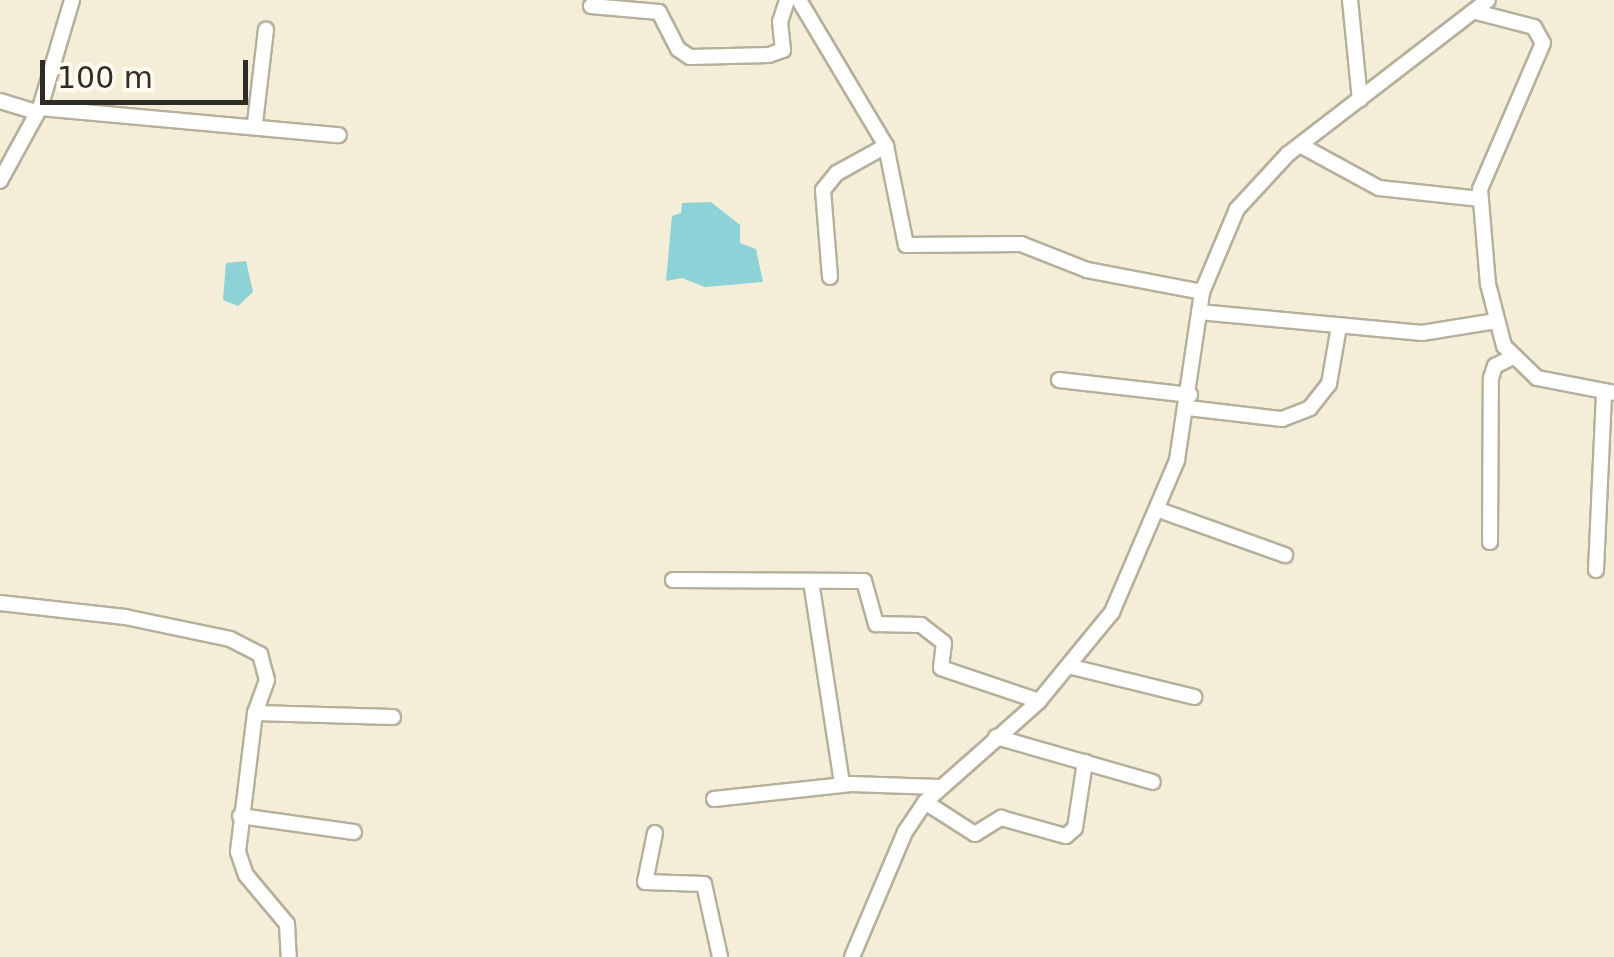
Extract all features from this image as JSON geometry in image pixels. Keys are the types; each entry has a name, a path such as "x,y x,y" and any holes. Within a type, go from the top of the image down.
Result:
{"street":[{"path":"0,181 38,110 72,0"},
{"path":"591,6 659,12 684,55 768,55 784,50 780,22 788,0"},
{"path":"799,0 886,146 906,246 1022,244 1086,270 1202,292"},
{"path":"1350,0 1360,100"},
{"path":"852,957 905,832 925,802 1072,668 1112,612 1160,510 1189,402 1202,292 1238,209 1300,145 1488,0"},
{"path":"1476,12 1534,27 1543,43 1484,174 1480,199 1496,320 1512,357 1537,378 1609,392 1596,570"},
{"path":"255,122 266,30"},
{"path":"0,100 38,110 200,124 255,122 340,136"},
{"path":"1300,145 1379,188 1480,199"},
{"path":"830,277 823,190 837,173 886,146"},
{"path":"1199,312 1422,333 1496,320"},
{"path":"1059,380 1282,419 1310,408 1329,384 1339,326"},
{"path":"1490,542 1491,378 1494,366 1512,357"},
{"path":"1160,510 1285,555"},
{"path":"673,580 864,580 876,624 921,626 944,643 941,668 1039,701"},
{"path":"812,581 842,784"},
{"path":"0,603 125,616 252,648 267,666 255,713 240,816 241,864 278,907 289,957"},
{"path":"1072,668 1194,698"},
{"path":"255,713 393,717"},
{"path":"996,737 1153,782"},
{"path":"925,802 974,834 1002,818 1066,836 1076,828 1085,762"},
{"path":"714,799 842,784 938,787"},
{"path":"240,816 354,832"},
{"path":"654,833 645,882 704,884 720,957"}],"water":[{"path":"711,202 740,225 740,243 756,249 763,282 705,287 682,278 666,281 672,216 681,213 682,203"},
{"path":"246,261 253,292 238,306 223,300 226,263"}]}
